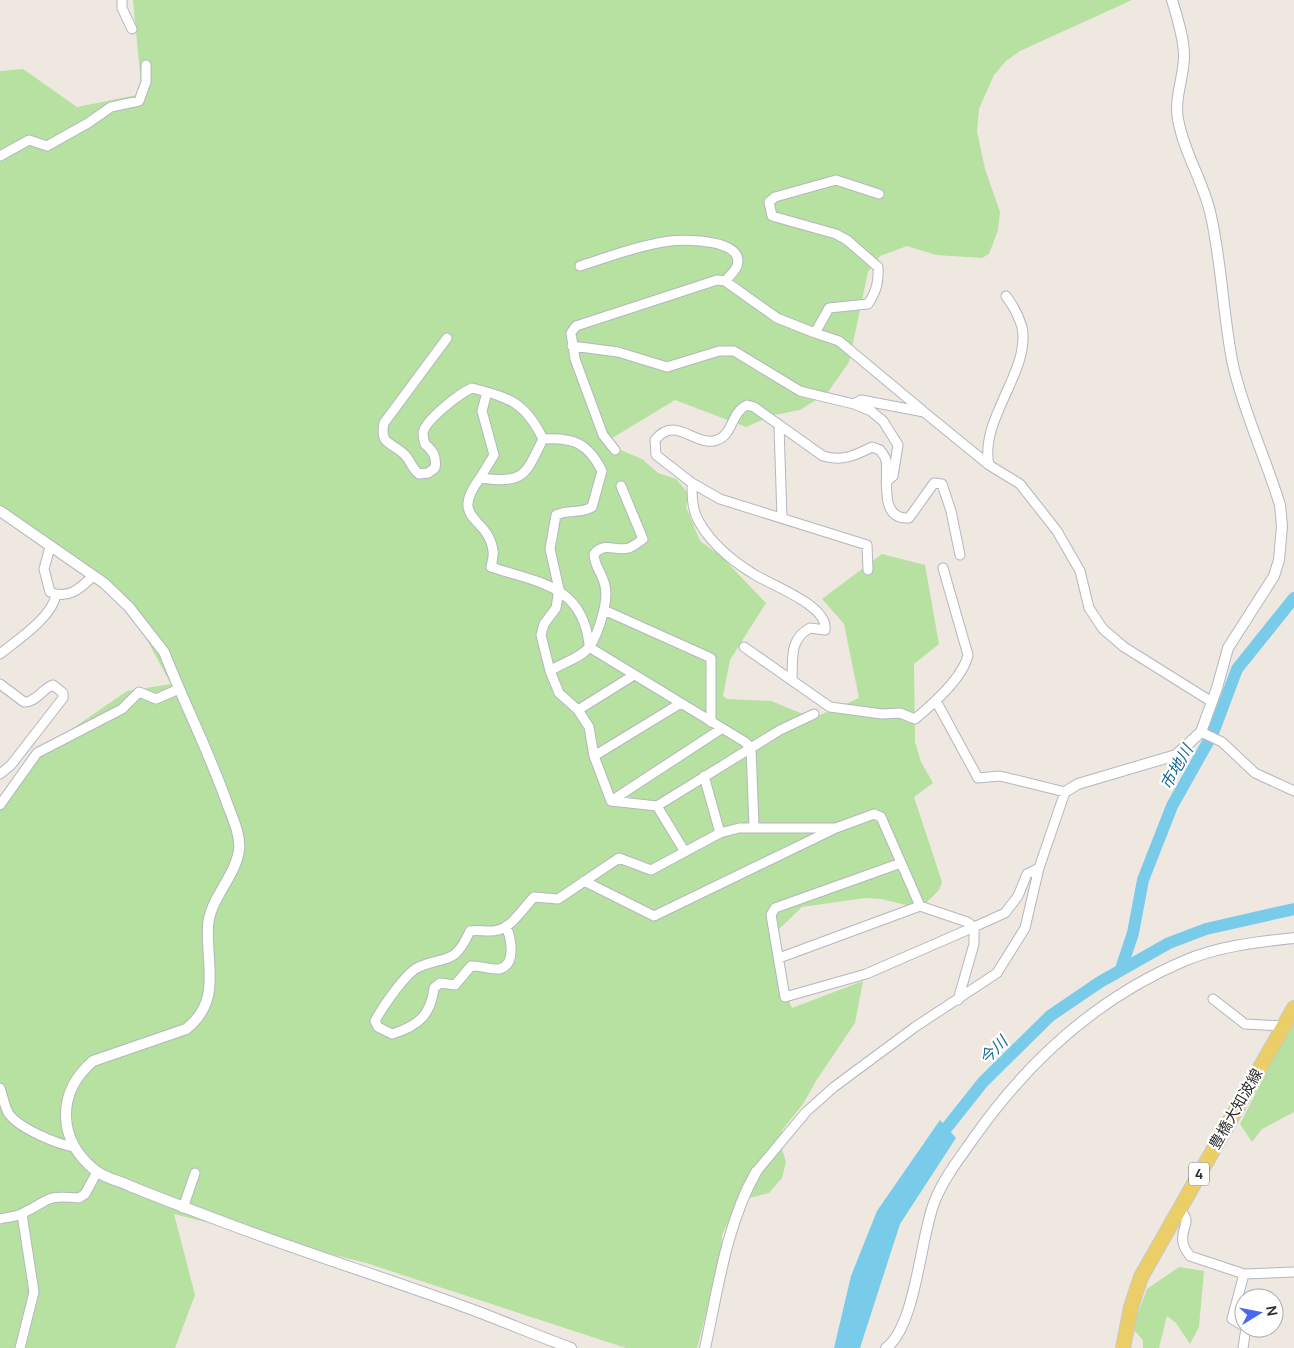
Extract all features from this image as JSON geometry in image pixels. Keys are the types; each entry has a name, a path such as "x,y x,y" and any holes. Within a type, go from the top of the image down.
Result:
{"main road":[{"name":"豊橋大知波線","path":"1123,1348 1131,1307 1141,1278 1294,1008"}],"street":[{"path":"122,0 122,8 132,29"},
{"path":"705,1348 732,1228 742,1196 756,1172 806,1112 834,1087 915,1028 997,973 1025,928 1039,868 1065,792 1078,784 1176,756 1201,732 1228,648 1274,576 1279,560 1281,519 1278,497 1234,367 1223,308 1219,253 1205,190 1188,157 1178,120 1177,107 1184,53 1172,0"},
{"path":"0,156 29,140 47,146 88,123 111,107 139,101 146,82 146,65"},
{"path":"815,333 829,308 868,304 875,293 879,277 878,267 847,240 836,234 772,216 769,202 774,197 836,180 879,194"},
{"path":"580,266 669,241 720,244 732,249 738,260 736,267 725,281"},
{"path":"615,450 603,436 592,410 572,346 571,333 576,326 703,284 717,280 725,281 777,318 839,341 989,465 1020,484 1057,531 1080,571 1089,608 1103,629 1124,647 1212,702"},
{"path":"989,465 987,444 1019,358 1022,342 1022,326 1006,296"},
{"path":"448,338 384,423 382,433 385,441 406,456 412,469 419,474 428,473 435,468 436,461 433,451 425,444 423,432 427,424 464,392 472,388 518,403 535,422 543,439"},
{"path":"572,346 618,352 667,367 727,350 734,351 800,391 854,404 870,411 883,421 898,445 893,476 886,482"},
{"path":"487,392 482,411 494,455 469,492 467,505 471,517 487,534 493,551 491,567 559,589 580,610 590,647 745,742 751,748 754,826"},
{"path":"854,404 861,400 924,412"},
{"path":"868,570 867,545 720,499 692,482 656,455 655,440 661,433 677,430 708,441 716,441 725,437 737,413 747,405 754,407 823,456 833,460 852,457 872,446 880,450 886,458 888,506 899,516 906,518 913,514 934,483 942,484 952,511 960,555"},
{"path":"779,426 782,518"},
{"path":"543,439 561,438 576,441 598,462 602,471 592,507 586,510 562,511 556,515 550,549 559,589 556,608 544,624 541,635 550,671 559,693 578,710 589,727 594,756 611,800"},
{"path":"480,478 500,481 511,479 527,471 543,439"},
{"path":"692,482 692,504 697,520 720,550 753,574 790,592 807,603 822,618 824,630 810,628 796,638 792,680"},
{"path":"550,671 590,647 604,610 607,597 605,584 594,563 594,554 599,548 609,546 628,548 644,539 621,486"},
{"path":"0,511 93,576 129,607 155,639 164,652 178,689 216,772 236,828 239,850 233,869 209,915 209,994 196,1021 186,1029 93,1061 82,1070 68,1098 65,1122 75,1146 83,1159 97,1172 183,1208 263,1238 466,1307 571,1348"},
{"path":"50,547 44,569 44,578 50,592 56,594 79,590 93,576"},
{"path":"744,647 830,707 882,714 900,713 915,719 936,701 966,664 968,655 943,568"},
{"path":"0,654 31,629 48,612 55,602 56,594"},
{"path":"604,610 711,658 710,722"},
{"path":"578,710 634,675"},
{"path":"0,684 24,702 32,701 42,691 53,685 63,693 63,698 11,766 0,774"},
{"path":"0,805 37,754 122,708 139,692 156,699 178,689"},
{"path":"936,701 978,778 1000,776 1065,792"},
{"path":"594,756 681,703"},
{"path":"611,800 657,806 751,748 796,722 814,714"},
{"path":"611,800 721,729"},
{"path":"1201,732 1222,742 1255,773 1294,791"},
{"path":"704,776 720,833"},
{"path":"657,806 685,852"},
{"path":"584,881 654,916 836,828 874,814 881,817 920,906"},
{"path":"506,926 512,940 510,958 503,967 496,969 482,965 470,966 454,985 440,983 434,988 432,1005 412,1027 392,1034 378,1027 375,1021 379,1014 395,991 417,967 449,960 464,944 470,931 499,930 506,926 534,897 558,900 619,858 651,870 720,833 754,826 836,828"},
{"path":"901,863 775,908 771,915 785,997 866,974 1005,913 1018,896 1027,874 1039,868"},
{"path":"779,958 920,906 967,922 974,927"},
{"path":"958,1000 974,944 974,927"},
{"path":"886,1348 899,1334 907,1312 933,1204 949,1173 1000,1102 1053,1044 1112,998 1184,961 1238,945 1294,938"},
{"path":"1213,999 1245,1024 1284,1026"},
{"path":"0,1088 8,1114 26,1128 63,1145 75,1146"},
{"path":"0,1220 22,1214 45,1199 56,1196 79,1198 85,1194 97,1172"},
{"path":"183,1208 195,1173"},
{"path":"1179,1209 1186,1215 1187,1222 1182,1236 1183,1244 1190,1256 1244,1274 1294,1272"},
{"path":"20,1348 34,1292 22,1214"},
{"path":"1240,1288 1244,1274"}],"green space":[{"path":"133,0 1132,0 1020,51 1006,61 994,75 979,109 977,131 985,169 1000,212 998,230 989,254 982,258 936,255 907,246 880,256 868,272 849,362 828,392 800,410 774,415 746,427 675,400 604,443 642,459 658,473 676,479 689,494 686,507 700,541 721,556 766,603 730,660 723,696 727,699 771,701 813,718 859,698 844,624 822,599 882,554 925,565 939,644 914,664 915,742 921,762 933,783 914,797 942,882 939,890 924,905 914,907 881,899 865,898 802,907 775,933 785,992 792,1008 863,981 855,1023 803,1104 783,1129 779,1139 786,1162 782,1178 769,1193 745,1199 738,1210 731,1216 722,1235 721,1257 697,1348 626,1348 366,1263 174,1214 195,1295 175,1348 0,1348 0,800 37,753 127,691 171,684 129,607 0,508 0,71 23,69 77,107 142,94"},
{"path":"1294,1018 1294,1112 1262,1129 1252,1142 1240,1124"},
{"path":"1179,1267 1204,1271 1199,1327 1190,1344 1176,1323 1167,1316 1159,1348 1143,1348 1143,1340 1132,1328 1147,1289"}],"water":[{"path":"940,1120 956,1138 900,1224 860,1348 834,1348 851,1276 877,1211"}],"waterway":[{"name":"市地川","path":"1121,969 1133,933 1143,880 1172,806 1213,733 1237,669 1294,598"},
{"name":"今川","path":"937,1140 983,1082 1050,1016 1100,982 1169,943 1206,929 1294,909"}]}
